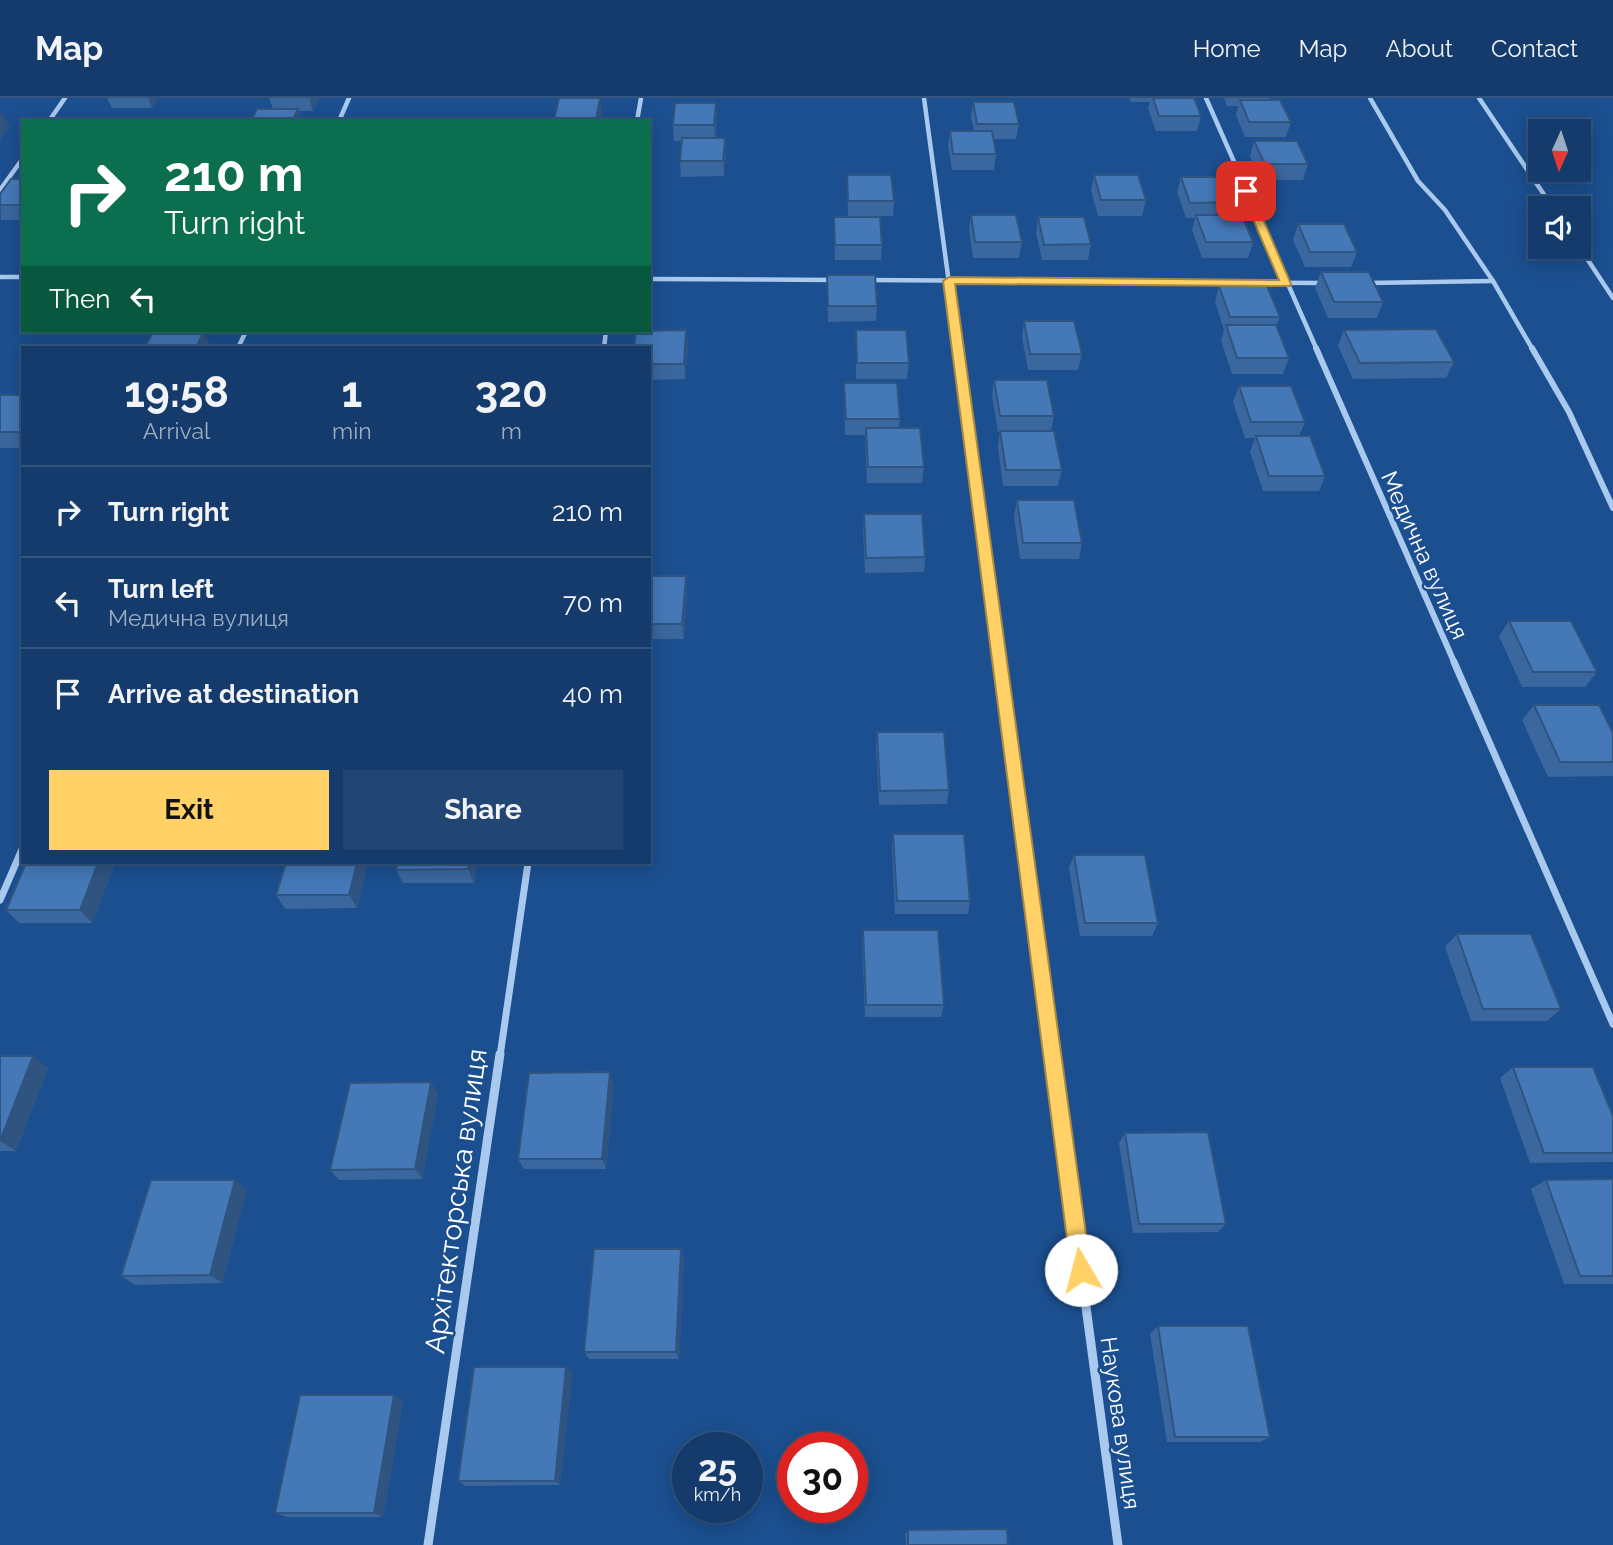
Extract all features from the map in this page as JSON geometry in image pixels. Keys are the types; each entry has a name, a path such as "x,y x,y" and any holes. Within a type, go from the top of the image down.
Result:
{"street":[{"path":"50,119 65,98"},
{"path":"340,119 349,98"},
{"path":"638,119 641,98"},
{"name":"Наукова вулиця","path":"923,98 1118,1545"},
{"name":"Медична вулиця","path":"1206,98 1613,1024"},
{"path":"1370,98 1418,181 1470,243 1493,281 1569,412 1613,508"},
{"path":"1479,98 1545,196"},
{"path":"0,190 21,161"},
{"path":"1587,259 1613,298"},
{"path":"0,277 21,277"},
{"path":"651,279 840,280"},
{"path":"853,280 1327,283"},
{"path":"1355,283 1493,281"},
{"path":"0,900 21,852"},
{"name":"Архітекторська вулиця","path":"428,1545 528,864"}],"building":[{"path":"559,98 600,98 596,119 554,119"},
{"path":"1153,98 1194,98 1201,116 1159,116"},
{"path":"1240,100 1280,100 1291,122 1249,122"},
{"path":"973,102 1014,102 1019,124 977,124"},
{"path":"675,103 716,103 714,125 673,125"},
{"path":"257,109 298,109 293,119 252,119"},
{"path":"950,131 992,131 996,154 953,154"},
{"path":"682,138 725,138 723,161 680,161"},
{"path":"1254,141 1297,141 1308,164 1265,164"},
{"path":"847,175 891,175 894,201 848,201"},
{"path":"1094,175 1138,175 1146,200 1101,200"},
{"path":"1181,177 1225,177 1235,202 1190,203"},
{"path":"11,179 21,179 21,205 0,205 0,194"},
{"path":"971,215 1016,215 1022,242 975,242"},
{"path":"1196,215 1242,215 1253,242 1206,242"},
{"path":"834,217 880,217 882,245 835,245"},
{"path":"1038,217 1084,217 1091,244 1044,245"},
{"path":"1298,224 1344,224 1357,252 1310,252"},
{"path":"1321,272 1369,272 1383,302 1334,302"},
{"path":"827,275 875,275 877,306 828,306"},
{"path":"1219,286 1267,286 1280,317 1230,317"},
{"path":"1024,321 1074,321 1082,354 1030,354"},
{"path":"1226,325 1276,325 1289,358 1237,358"},
{"path":"1436,329 1454,362 1360,363 1344,330"},
{"path":"686,330 684,364 651,364 651,346 634,346 636,333 651,333 651,331"},
{"path":"856,330 906,330 909,363 857,363"},
{"path":"152,333 203,333 197,346 146,346"},
{"path":"994,380 1047,380 1054,416 1000,416"},
{"path":"844,383 897,383 900,419 846,419"},
{"path":"1239,386 1291,386 1305,422 1251,422"},
{"path":"0,395 21,395 21,432 0,432"},
{"path":"866,428 920,428 924,467 868,467"},
{"path":"1000,431 1054,431 1062,470 1006,470"},
{"path":"1256,436 1310,436 1325,476 1269,476"},
{"path":"1017,500 1074,500 1082,543 1023,543"},
{"path":"864,514 922,514 925,557 866,558"},
{"path":"651,576 686,576 682,624 651,624"},
{"path":"1509,621 1571,621 1597,672 1533,672"},
{"path":"1534,705 1599,705 1613,733 1613,762 1560,762"},
{"path":"877,732 944,732 949,790 880,791"},
{"path":"893,834 964,834 970,901 897,901"},
{"path":"1074,855 1145,855 1158,923 1085,923"},
{"path":"26,864 98,864 80,910 6,910"},
{"path":"286,864 357,864 349,895 276,895"},
{"path":"398,864 469,864 468,869 396,870"},
{"path":"863,930 938,930 944,1005 866,1005"},
{"path":"1457,934 1531,934 1561,1009 1483,1009"},
{"path":"0,1056 33,1056 0,1141"},
{"path":"1513,1067 1593,1067 1613,1116 1613,1153 1544,1153"},
{"path":"610,1072 602,1159 518,1159 529,1073"},
{"path":"431,1082 415,1169 330,1170 350,1083"},
{"path":"1208,1132 1226,1224 1139,1224 1125,1133"},
{"path":"1613,1179 1613,1276 1580,1276 1546,1180"},
{"path":"151,1180 235,1180 210,1275 121,1276"},
{"path":"594,1249 681,1249 676,1352 584,1352"},
{"path":"1158,1326 1248,1326 1270,1437 1175,1437"},
{"path":"474,1367 566,1367 555,1481 458,1481"},
{"path":"300,1395 394,1395 374,1513 275,1513"},
{"path":"1007,1529 1008,1545 908,1545 908,1530"}],"route":[{"path":"1081,1270 949,281 1286,284 1246,191"}]}
